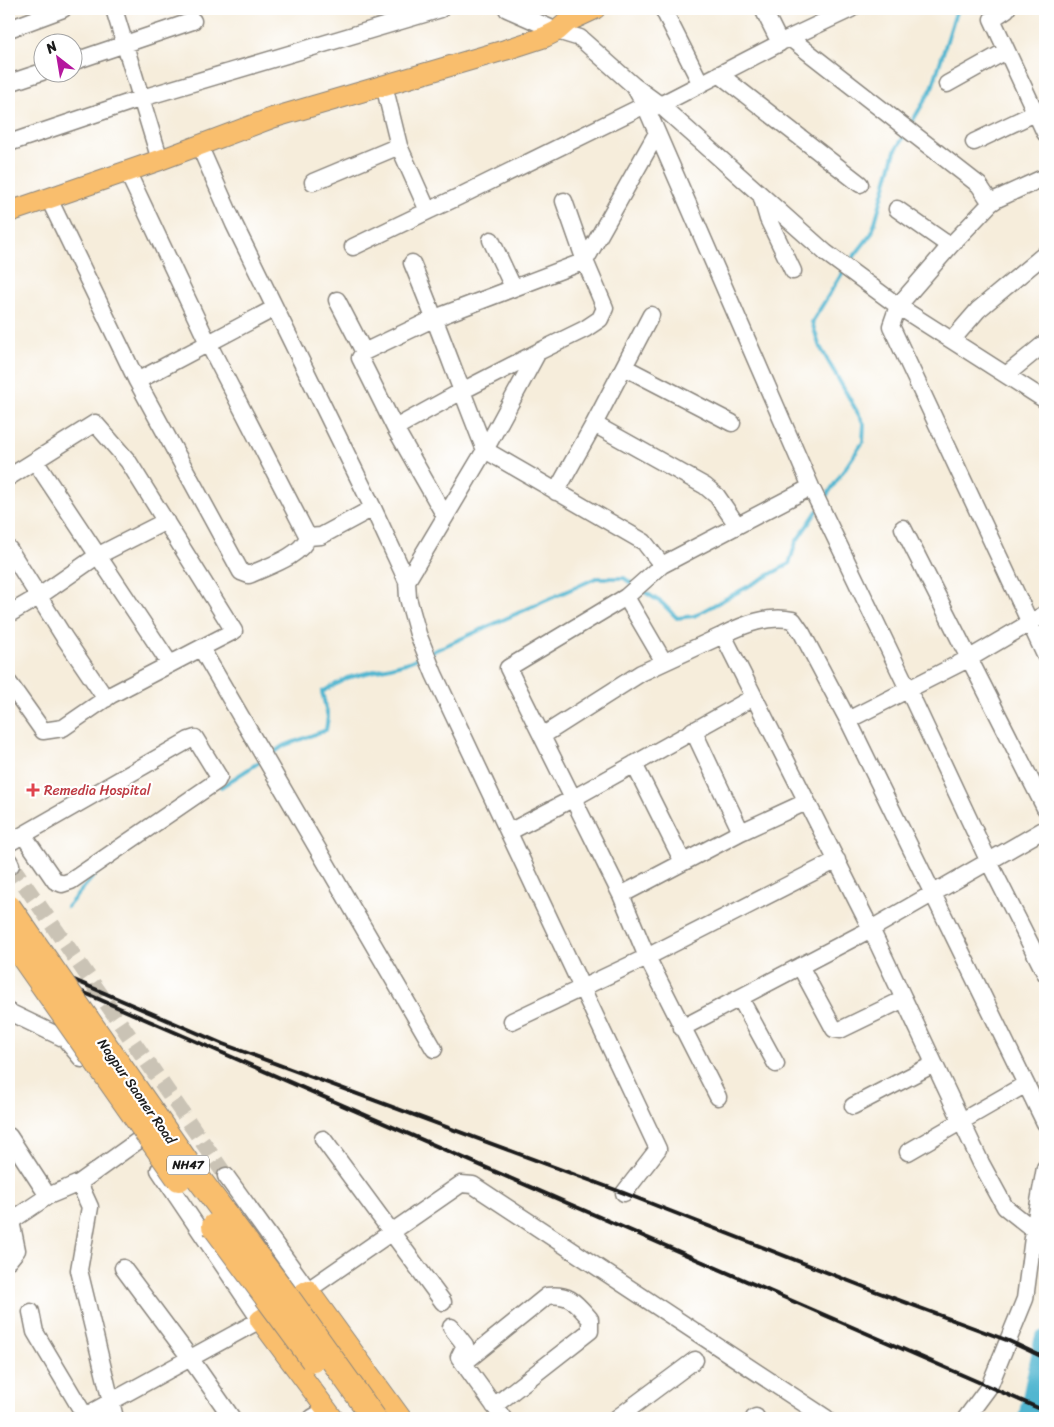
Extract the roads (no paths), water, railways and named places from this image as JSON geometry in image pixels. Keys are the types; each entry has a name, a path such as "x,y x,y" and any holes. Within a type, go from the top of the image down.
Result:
{"highway":[{"name":"Nagpur Saoner Road","path":"9,907 193,1171 291,1302 374,1418"},
{"name":"Nagpur Saoner Road","path":"9,937 155,1147 355,1418"}],"main road":[{"path":"9,212 160,160 272,118 545,37 567,22 595,9"},
{"path":"324,1415 260,1320 308,1290 401,1418"}],"street":[{"path":"9,29 63,9"},
{"path":"114,9 160,160"},
{"path":"9,143 142,98 441,9"},
{"path":"507,9 556,31 580,38 634,86 652,105 761,195 826,253 898,306 1045,400"},
{"path":"663,9 701,84"},
{"path":"763,9 785,40 900,124 979,185 992,203"},
{"path":"353,247 652,105 701,84 785,40 851,9"},
{"path":"1007,9 992,20 1045,134"},
{"path":"82,59 193,21"},
{"path":"947,84 1006,51"},
{"path":"719,74 860,184"},
{"path":"9,83 32,75"},
{"path":"384,85 399,146 428,211"},
{"path":"652,105 657,133 811,487 989,862 1045,973"},
{"path":"974,142 1035,113"},
{"path":"445,516 394,428 360,358 364,352 435,318 585,261 657,133"},
{"path":"199,146 234,224 373,508 406,580 408,598 418,634 434,674 658,1149 624,1193"},
{"path":"313,182 399,146"},
{"path":"127,171 208,343 308,537"},
{"path":"1045,177 992,203 950,246 898,306 891,326 1045,656"},
{"path":"761,195 768,219 793,271"},
{"path":"49,199 138,381 241,572 249,575 298,551 305,544 308,537"},
{"path":"394,428 600,320 605,308 585,261 564,202"},
{"path":"897,209 950,246"},
{"path":"491,240 513,287"},
{"path":"952,340 978,310 1045,254"},
{"path":"412,263 485,450 644,542 657,570"},
{"path":"337,300 364,352"},
{"path":"138,381 275,308"},
{"path":"556,492 651,315"},
{"path":"1006,375 1045,343"},
{"path":"406,580 485,450 538,352"},
{"path":"624,367 732,423"},
{"path":"9,477 95,423 128,461 234,631 106,699 63,728 42,731 9,683"},
{"path":"594,424 705,486 716,496 737,525"},
{"path":"35,461 170,664"},
{"path":"718,1097 647,957 621,895 508,668 626,597 657,570 737,525 811,487"},
{"path":"308,537 320,536 373,508"},
{"path":"9,614 38,597 97,556 166,521"},
{"path":"903,528 1045,808"},
{"path":"9,549 38,597 106,699"},
{"path":"626,597 664,662"},
{"path":"848,720 970,658 1045,614"},
{"path":"542,736 641,674 748,623 780,618 793,620 802,633 848,720 1045,1123"},
{"path":"723,635 871,929 981,1163 1005,1207 1034,1230"},
{"path":"201,648 434,1049"},
{"path":"509,832 572,799 754,697"},
{"path":"693,730 741,832"},
{"path":"9,843 194,738 219,777 217,781 62,884 56,881 24,836"},
{"path":"634,764 683,862"},
{"path":"621,895 741,832 806,802"},
{"path":"682,1028 871,929 1045,829"},
{"path":"512,1021 647,957 837,860"},
{"path":"800,966 834,1029 840,1030 904,999"},
{"path":"740,998 776,1064"},
{"path":"9,1012 65,1038 89,1068 139,1140 260,1320 83,1417 35,1332 31,1312"},
{"path":"852,1106 934,1064"},
{"path":"908,1152 1026,1084"},
{"path":"9,1136 48,1196"},
{"path":"323,1139 391,1234 443,1302"},
{"path":"9,1260 17,1250 10,1220 48,1196 79,1183 139,1140"},
{"path":"966,1418 989,1387 1025,1299 1034,1230 1045,1168"},
{"path":"226,1176 308,1290 461,1184 473,1185 826,1418"},
{"path":"79,1183 90,1207 78,1270 115,1418"},
{"path":"123,1268 232,1418"},
{"path":"451,1327 465,1345 459,1357 497,1414 590,1331 590,1318 573,1300 560,1294 547,1296 464,1364"},
{"path":"618,1418 696,1360"}],"waterway":[{"path":"909,127 932,88 957,9"},
{"path":"848,264 872,233 895,151 906,133"},
{"path":"823,501 863,442 864,424 819,345 812,322 843,272"},
{"path":"640,589 662,603 677,618 694,616 789,564 796,542 817,511"},
{"path":"429,653 596,578 624,578 634,585"},
{"path":"269,756 283,746 326,730 328,717 322,692 347,678 406,663 423,656"},
{"path":"221,787 261,761"},
{"path":"67,907 97,872"},
{"path":"1029,1418 1045,1341"}],"tunnel":[{"path":"11,865 226,1176"}],"railway":[{"path":"9,952 223,1044 624,1193 872,1290 1009,1341 1045,1358"},
{"path":"9,960 1045,1411"}],"place":[{"name":"Remedia Hospital","path":"33,790"}]}
